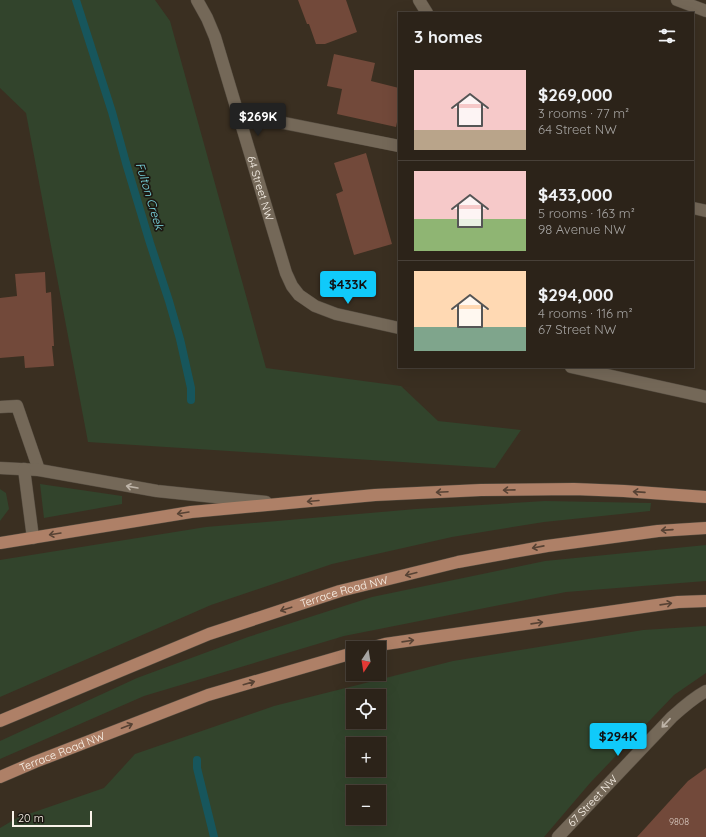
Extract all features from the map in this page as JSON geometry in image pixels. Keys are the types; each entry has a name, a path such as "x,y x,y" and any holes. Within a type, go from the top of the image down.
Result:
{"main road":[{"path":"0,543 191,512 375,495 481,490 574,489 706,496"},
{"name":"Terrace Road NW","path":"0,721 209,634 340,591 458,562 547,546 658,531 706,528"},
{"path":"386,644 678,602 706,601"},
{"name":"Terrace Road NW","path":"0,777 208,695 346,655"}],"street":[{"name":"64 Street NW","path":"197,0 215,37 286,273 292,286 299,295 315,306 336,314 398,328"},
{"path":"419,0 426,12"},
{"path":"677,0 706,11"},
{"path":"239,114 398,146"},
{"path":"694,208 706,211"},
{"path":"576,368 706,397"},
{"path":"0,408 17,406 38,470"},
{"path":"0,468 38,470 156,491 282,503"},
{"path":"24,469 33,538"},
{"name":"67 Street NW","path":"558,837 672,717 701,694"}],"green space":[{"path":"0,0 155,0 170,21 266,368 401,386 438,421 521,430 495,468 88,442 26,113 0,88"},
{"path":"40,484 122,496 122,504 44,518"},
{"path":"0,489 6,493 9,509 0,521"},
{"path":"545,501 651,503 650,511 544,522 452,537 332,564 211,605 0,697 0,560 206,527 416,509"},
{"path":"706,545 706,581 566,592 344,636 144,696 0,759 0,741 137,678 248,637 372,597 545,561"},
{"path":"706,626 706,673 674,695 590,783 544,837 0,837 0,828 17,818 104,788 135,754 274,706 373,681 386,681 386,678 453,661 643,630"}],"building":[{"path":"298,0 346,0 357,32 325,44 316,44"},
{"path":"334,54 375,63 371,81 398,88 398,117 396,127 337,114 342,89 327,86"},
{"path":"366,153 392,244 354,255 336,194 343,191 334,163"},
{"path":"45,272 46,293 51,292 54,366 25,368 24,356 0,358 0,298 17,296 15,274"},
{"path":"706,768 706,837 637,837 688,781"}],"waterway":[{"name":"Fulton Creek","path":"76,0 112,112 126,163 180,339 191,388 191,400"},
{"name":"Fulton Creek","path":"197,760 197,768 214,837"}]}
